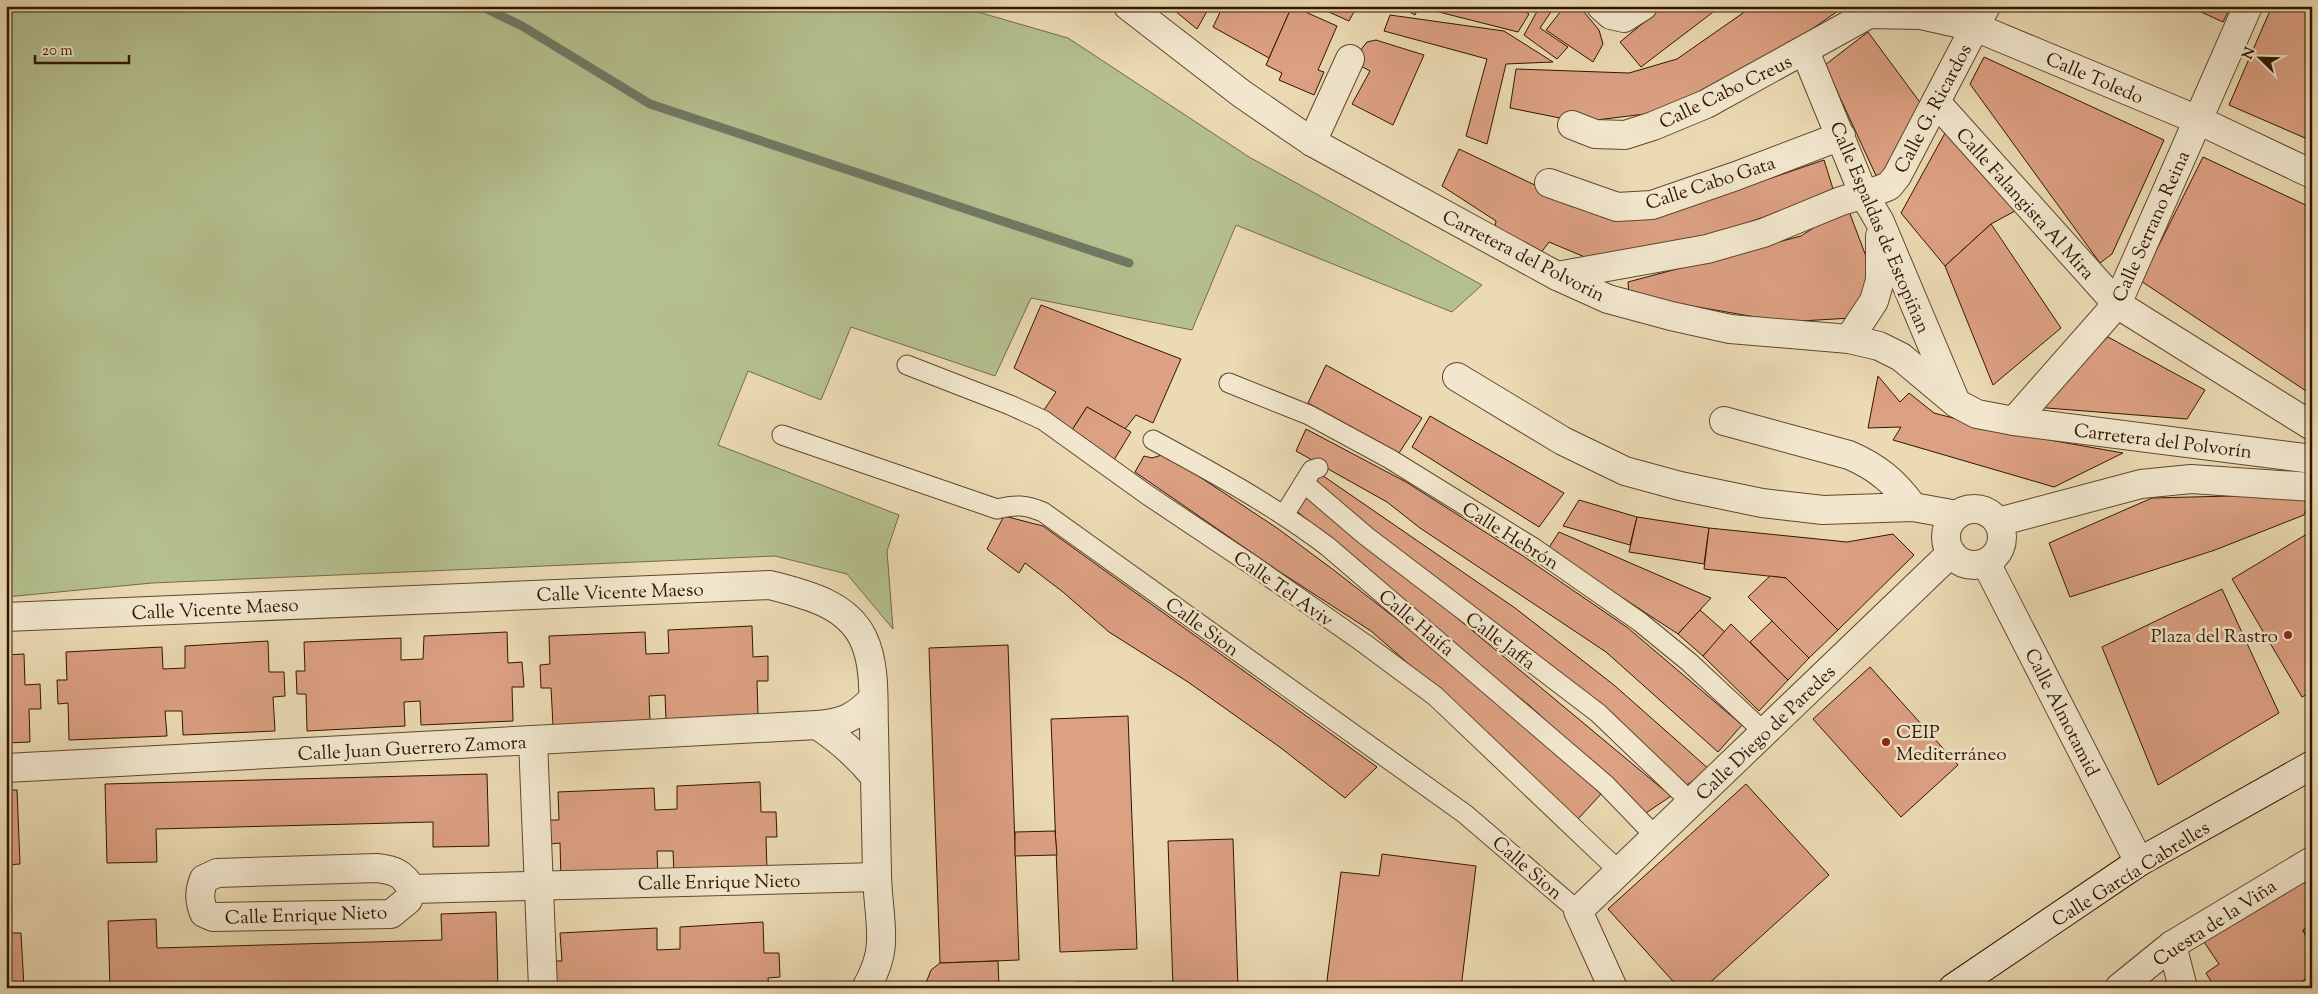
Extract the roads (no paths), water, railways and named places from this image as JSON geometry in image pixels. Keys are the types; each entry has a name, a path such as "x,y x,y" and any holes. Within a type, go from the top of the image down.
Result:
{"street":[{"name":"Carretera del Polvorin","path":"1128,6 1242,94 1312,142 1557,276 1608,299 1730,329 1850,339 1879,346 1901,357 1956,403 1976,414 2014,421"},
{"path":"1601,6 1611,15 1624,18 1638,10"},
{"name":"Calle Serrano Reina","path":"2014,421 2117,304 2248,6"},
{"name":"Calle Toledo","path":"1869,14 1980,17 2312,174"},
{"name":"Calle Cabo Creus","path":"1572,125 1595,134 1625,135 1653,126 1706,104 1869,14"},
{"name":"Calle G. Ricardos","path":"1557,276 1707,249 1763,233 1841,201 1889,186 1897,176 1980,17"},
{"name":"Calle Espaldas de Estopiñan","path":"1805,51 1864,195 1880,222 1956,403"},
{"path":"1312,142 1350,60"},
{"name":"Calle Falangista Al Mira","path":"1936,102 2117,304 2312,426"},
{"name":"Calle Cabo Gata","path":"1549,183 1617,207 1652,205 1736,176 1841,136"},
{"path":"1850,339 1874,301 1880,280 1880,222"},
{"path":"1457,377 1563,441 1634,473 1680,486 1762,503 1823,510 1913,507 1957,515"},
{"path":"1724,421 1849,454 1868,463 1886,475 1913,507"},
{"name":"Carretera del Polvorín","path":"2014,421 2312,459"},
{"path":"1998,522 2141,484 2191,479 2312,487"},
{"path":"1966,510 1984,510 1998,522 2002,541 1994,557 1986,562 1971,565 1963,563 1951,553 1946,537 1948,528 1957,515 1966,510"},
{"name":"Calle Diego de Paredes","path":"1578,912 1951,553"},
{"name":"Calle Almotamid","path":"1986,562 2139,862"},
{"name":"Calle Vicente Maeso","path":"6,617 770,585 810,596 829,605 847,618 863,638 870,660 873,699 877,877 882,943 876,966 866,988"},
{"name":"Calle Juan Guerrero Zamora","path":"6,768 817,725 838,723 858,714 873,699"},
{"path":"817,725 852,751 875,777"},
{"path":"533,740 543,988"},
{"name":"Calle García Cabrelles","path":"1953,988 2139,862 2312,765"},
{"name":"Cuesta de la Viña","path":"2119,988 2172,945 2312,861"},
{"name":"Calle Enrique Nieto","path":"377,868 392,870 404,876 412,889 408,900 391,914 213,917 204,913 200,901 200,890 204,879 217,873 377,868"},
{"name":"Calle Enrique Nieto","path":"412,889 877,877"},
{"path":"1578,912 1613,988"},
{"path":"2172,945 2183,988"}],"lane":[{"name":"Calle Tel Aviv","path":"906,365 1010,405 1042,420 1153,500 1255,567 1341,628 1435,696 1620,872"},
{"name":"Calle Hebrón","path":"1229,383 1309,415 1390,460 1534,548 1640,622 1689,662 1764,732"},
{"name":"Calle Sion","path":"782,435 997,509 1014,505 1026,505 1043,512 1465,814 1578,912"},
{"name":"Calle Haifa","path":"1153,440 1233,483 1284,515 1345,562 1498,690 1606,785 1656,837"},
{"path":"1284,515 1312,470 1318,468"},
{"name":"Calle Jaffa","path":"1304,483 1366,536 1598,714 1692,803"}],"waterway":[{"path":"481,6 522,26 650,104 1129,263"}],"place":[{"name":"Plaza del Rastro","path":"2288,635"},
{"name":"CEIP Mediterráneo","path":"1886,742"}]}
